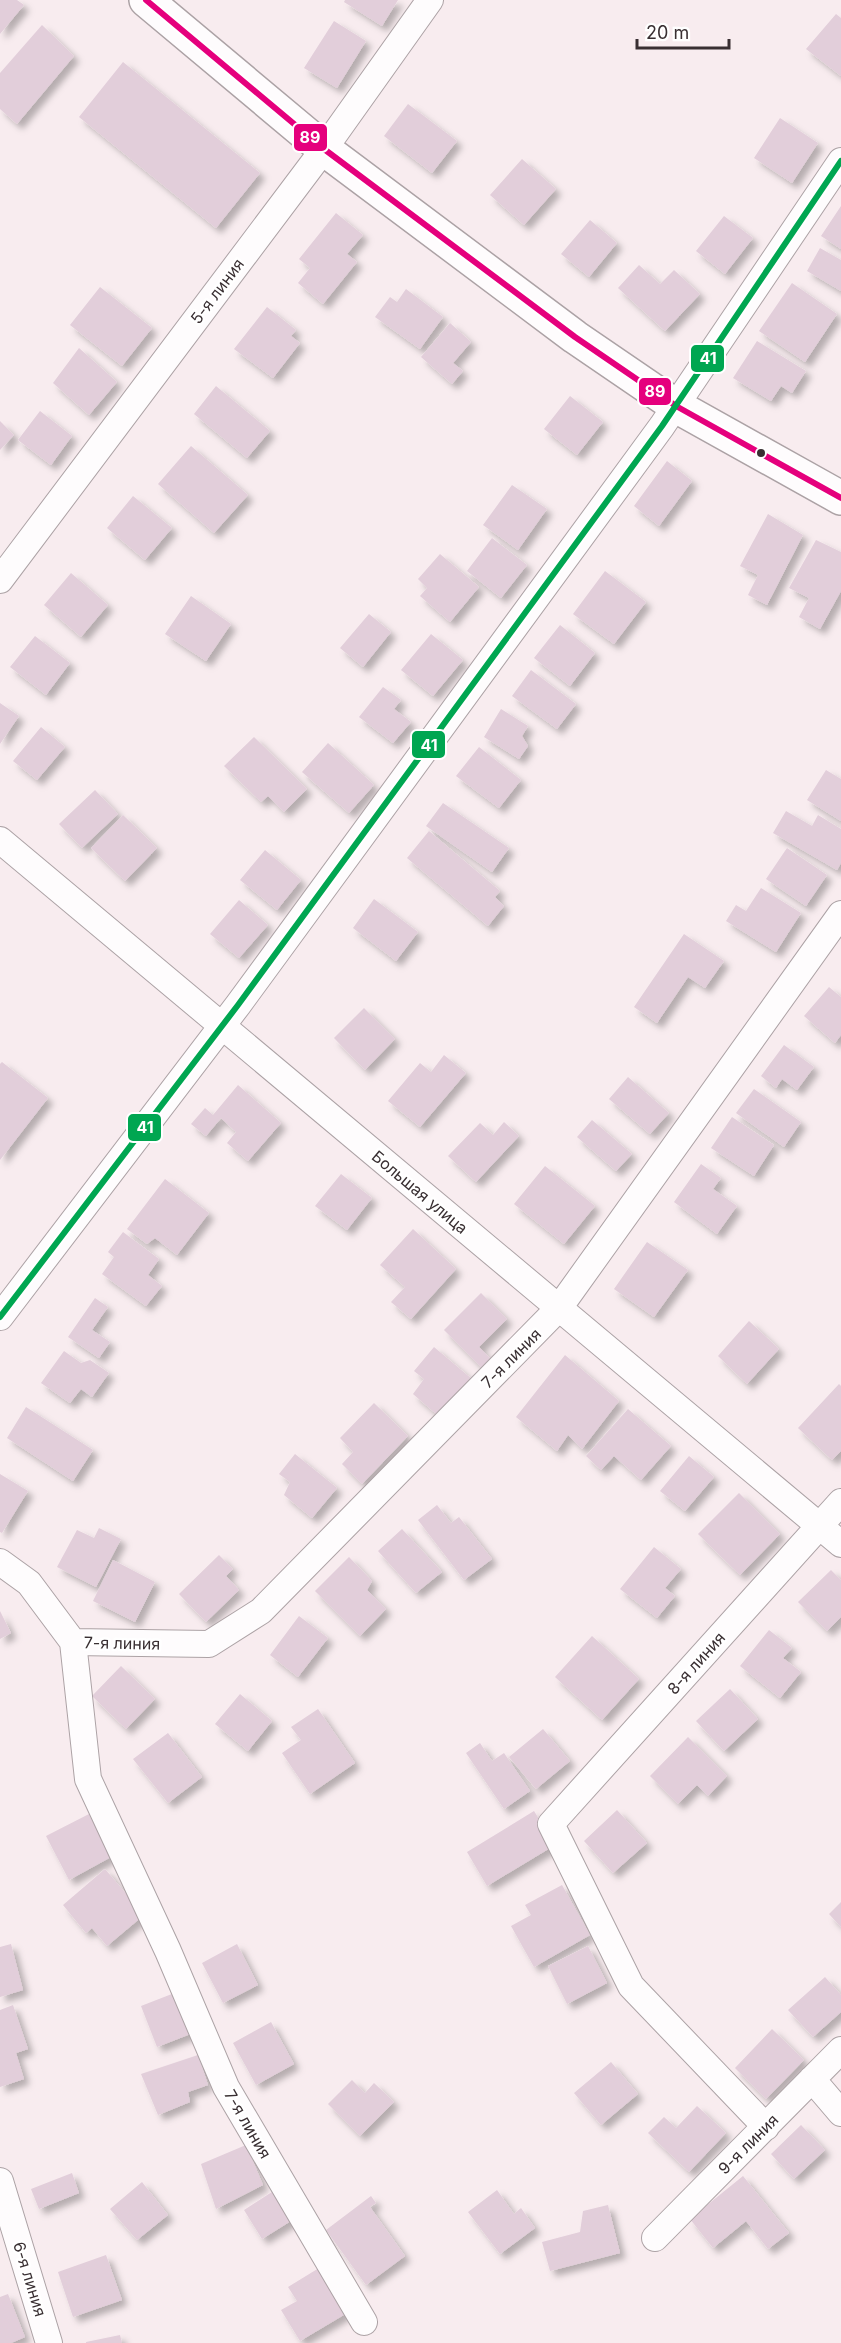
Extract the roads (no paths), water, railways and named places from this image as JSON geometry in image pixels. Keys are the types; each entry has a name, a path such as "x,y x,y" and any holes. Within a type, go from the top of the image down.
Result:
{"street":[{"path":"146,0 324,148 575,337 676,406 841,498"},
{"name":"5-я линия","path":"0,580 324,148 430,0"},
{"path":"0,1317 222,1026 676,406 841,161"},
{"name":"Большая улица","path":"0,840 841,1544"},
{"name":"7-я линия","path":"73,1642 209,1644 261,1611 559,1308 841,914"},
{"name":"8-я линия","path":"766,2127 631,1986 551,1824 841,1502"},
{"name":"7-я линия","path":"0,1562 29,1583 73,1642 88,1779 168,1951 226,2087 364,2322"},
{"name":"9-я линия","path":"655,2238 841,2050"},
{"path":"812,2079 841,2112"},
{"name":"6-я линия","path":"0,2181 49,2343"}]}
